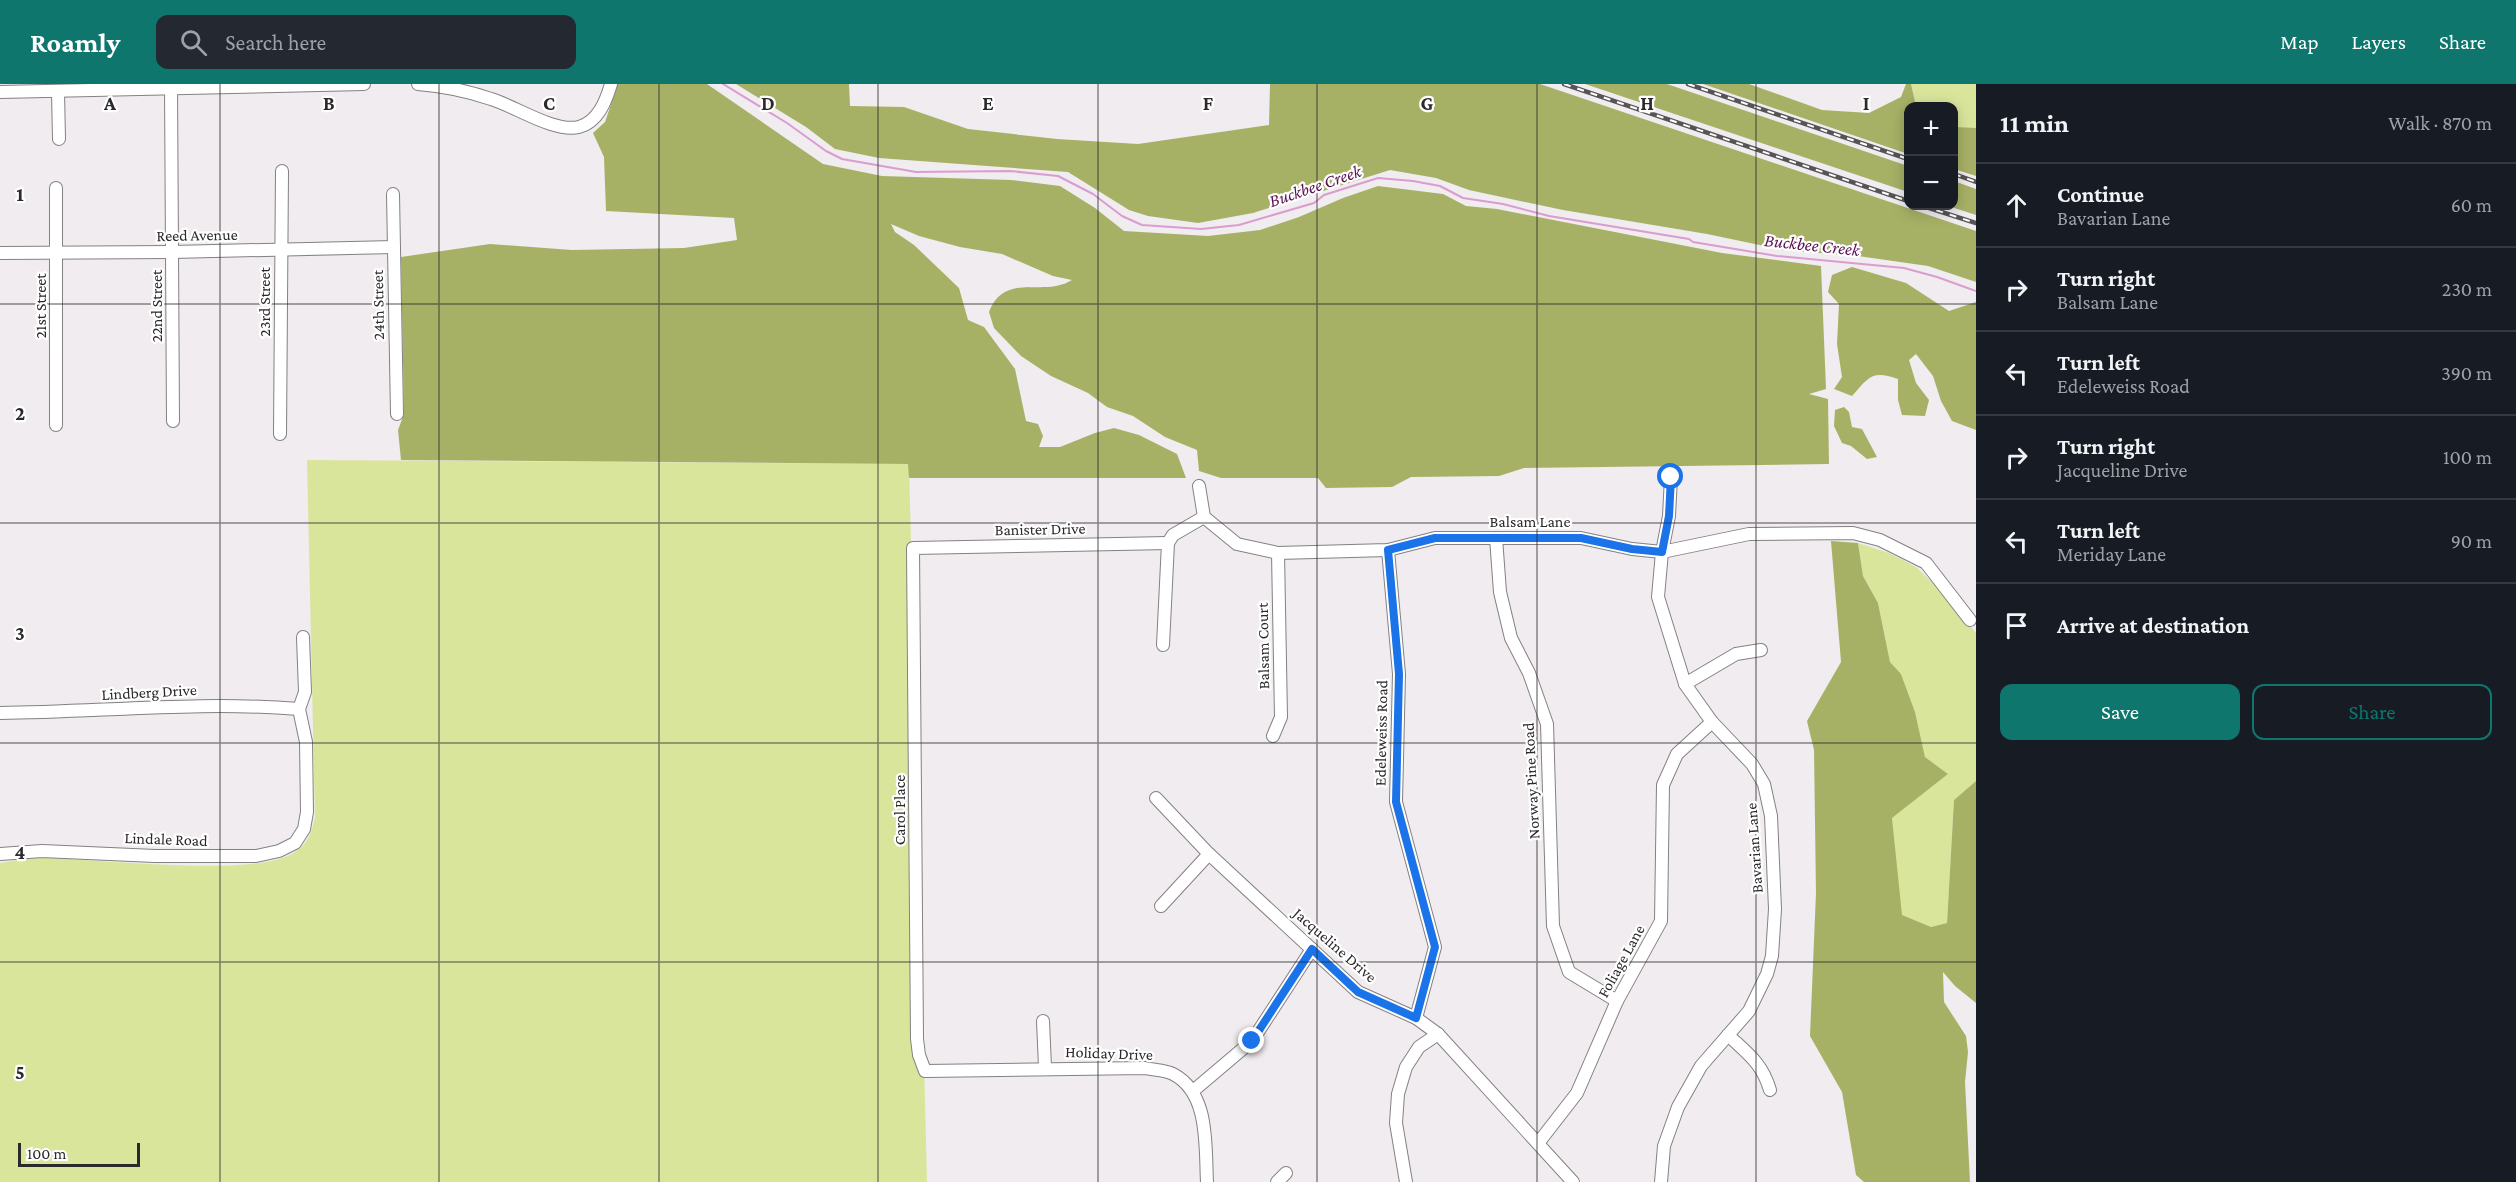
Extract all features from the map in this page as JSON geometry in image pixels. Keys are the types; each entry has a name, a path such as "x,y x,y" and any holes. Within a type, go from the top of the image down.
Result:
{"street":[{"path":"0,92 364,84"},
{"path":"418,84 442,86 491,98 534,117 565,127 580,127 599,115 611,84"},
{"name":"22nd Street","path":"172,87 173,420"},
{"path":"58,92 59,140"},
{"name":"23rd Street","path":"280,434 282,171"},
{"name":"21st Street","path":"56,425 57,188"},
{"name":"24th Street","path":"393,194 396,414"},
{"name":"Reed Avenue","path":"0,253 394,247"},
{"name":"Bavarian Lane","path":"1661,1182 1664,1146 1678,1107 1701,1066 1757,999 1772,956 1775,909 1771,816 1764,784 1757,770 1712,722 1685,684 1658,597 1662,552 1669,516 1671,477"},
{"path":"1163,645 1168,543 1173,535 1204,517 1199,486"},
{"name":"Balsam Lane","path":"1204,517 1237,544 1278,553 1388,550 1435,538 1581,538 1632,549 1662,552 1749,534 1853,533 1880,540 1926,563 1970,621"},
{"name":"Norway Pine Road","path":"1496,538 1500,592 1511,638 1529,673 1547,724 1553,926 1569,972 1617,1001"},
{"name":"Banister Drive","path":"913,548 1168,543"},
{"name":"Carol Place","path":"913,548 917,1039 925,1071"},
{"name":"Edeleweiss Road","path":"1388,550 1399,674 1396,802 1435,947 1416,1018"},
{"name":"Balsam Court","path":"1273,736 1281,717 1278,553"},
{"path":"299,709 304,692 303,637"},
{"path":"1685,684 1736,654 1761,650"},
{"name":"Lindberg Drive","path":"0,713 77,713 155,706 244,706 299,709"},
{"name":"Lindale Road","path":"0,854 42,851 155,856 256,856 279,851 295,843 304,829 307,812 306,742 299,709"},
{"name":"Foliage Lane","path":"1539,1142 1577,1093 1617,1001 1661,921 1663,785 1677,754 1712,722"},
{"name":"Jacqueline Drive","path":"1156,798 1209,854 1358,992 1416,1018 1438,1034 1539,1142 1573,1182"},
{"path":"1161,906 1209,854"},
{"path":"1207,1182 1204,1127 1193,1091 1252,1041 1312,949"},
{"path":"1043,1021 1045,1067"},
{"path":"1406,1182 1396,1123 1398,1094 1406,1067 1419,1047 1438,1034"},
{"path":"1728,1035 1759,1063 1770,1090"},
{"name":"Holiday Drive","path":"925,1071 1045,1067 1145,1068 1172,1074 1193,1091"}],"green space":[{"path":"618,84 707,84 823,164 882,176 1011,180 1060,186 1095,208 1124,231 1208,236 1260,230 1378,186 1443,194 1466,206 1497,209 1722,253 1821,266 1826,389 1809,394 1828,399 1829,464 1524,468 1499,476 1411,477 1392,487 1326,488 1318,478 1221,478 1199,471 1197,450 1165,437 1133,416 1107,407 1088,393 1051,376 1021,356 994,328 989,312 996,300 1005,292 1026,287 1061,285 1072,280 1053,276 1002,254 960,247 919,236 891,224 895,232 914,245 959,288 968,320 984,327 1015,369 1026,421 1038,424 1043,436 1039,447 1060,447 1114,428 1139,435 1177,454 1186,478 909,478 908,464 401,460 398,430 404,414 401,257 490,244 572,250 684,248 737,240 734,218 606,211 604,157 593,133 605,122"},
{"path":"736,84 849,84 850,106 904,107 968,129 1057,139 1138,144 1269,125 1270,84 1540,84 1904,207 1904,210 1914,210 1976,231 1976,282 1928,266 1858,256 1783,250 1707,234 1563,210 1469,190 1436,178 1390,170 1253,213 1198,223 1148,216 1129,210 1068,172 879,158 835,149 806,127"},
{"path":"1585,84 1667,84 1904,165 1904,191"},
{"path":"1703,84 1749,84 1822,110 1869,113 1901,97 1906,84 1911,84 1915,102 1904,102 1904,153"},
{"path":"1911,84 1976,84 1976,171 1958,165 1958,102 1915,102"},
{"path":"1958,127 1976,128 1976,176 1958,170"},
{"path":"1958,182 1976,189 1976,215 1958,209"},
{"path":"1852,267 1906,283 1949,311 1976,302 1976,430 1952,421 1941,401 1933,376 1916,354 1909,360 1916,383 1929,400 1925,416 1902,415 1898,400 1898,379 1889,376 1872,377 1852,396 1834,389 1842,377 1837,344 1839,304 1828,292 1832,275"},
{"path":"1844,407 1849,412 1852,427 1862,429 1877,457 1867,459 1851,446 1842,443 1834,426 1835,410"},
{"path":"307,460 909,464 927,1182 0,1182 0,863 41,858 174,865 247,864 276,860 295,852 303,845 311,832 315,817"},
{"path":"1831,541 1858,543 1863,576 1878,603 1890,662 1901,674 1915,712 1925,757 1948,774 1892,818 1902,915 1931,927 1947,923 1954,800 1976,781 1976,1003 1955,986 1943,972 1944,1002 1966,1036 1968,1052 1965,1082 1970,1182 1864,1182 1856,1175 1842,1092 1810,1036 1816,893 1814,750 1807,721 1841,662"},
{"path":"1858,543 1889,553 1916,567 1940,590 1976,633 1976,781 1954,800 1947,923 1931,927 1901,915 1892,818 1948,774 1925,757 1915,712 1901,674 1890,662 1878,603 1863,576"}],"waterway":[{"name":"Buckbee Creek","path":"723,84 842,159 916,172 1010,171 1058,176 1093,194 1122,216 1142,225 1201,229 1239,225 1314,203 1324,195 1378,178 1440,186 1463,198 1503,204 1549,216 1689,239 1693,242 1777,256 1904,268 1976,291"}],"railway":[{"path":"1564,84 1904,200"},
{"path":"1688,84 1904,158"},
{"path":"1958,175 1976,182"},
{"path":"1935,210 1976,223"}],"route":[{"path":"1252,1041 1312,949 1358,992 1416,1018 1435,947 1396,802 1399,674 1388,550 1435,538 1581,538 1632,549 1662,552 1669,516 1671,477"}]}
